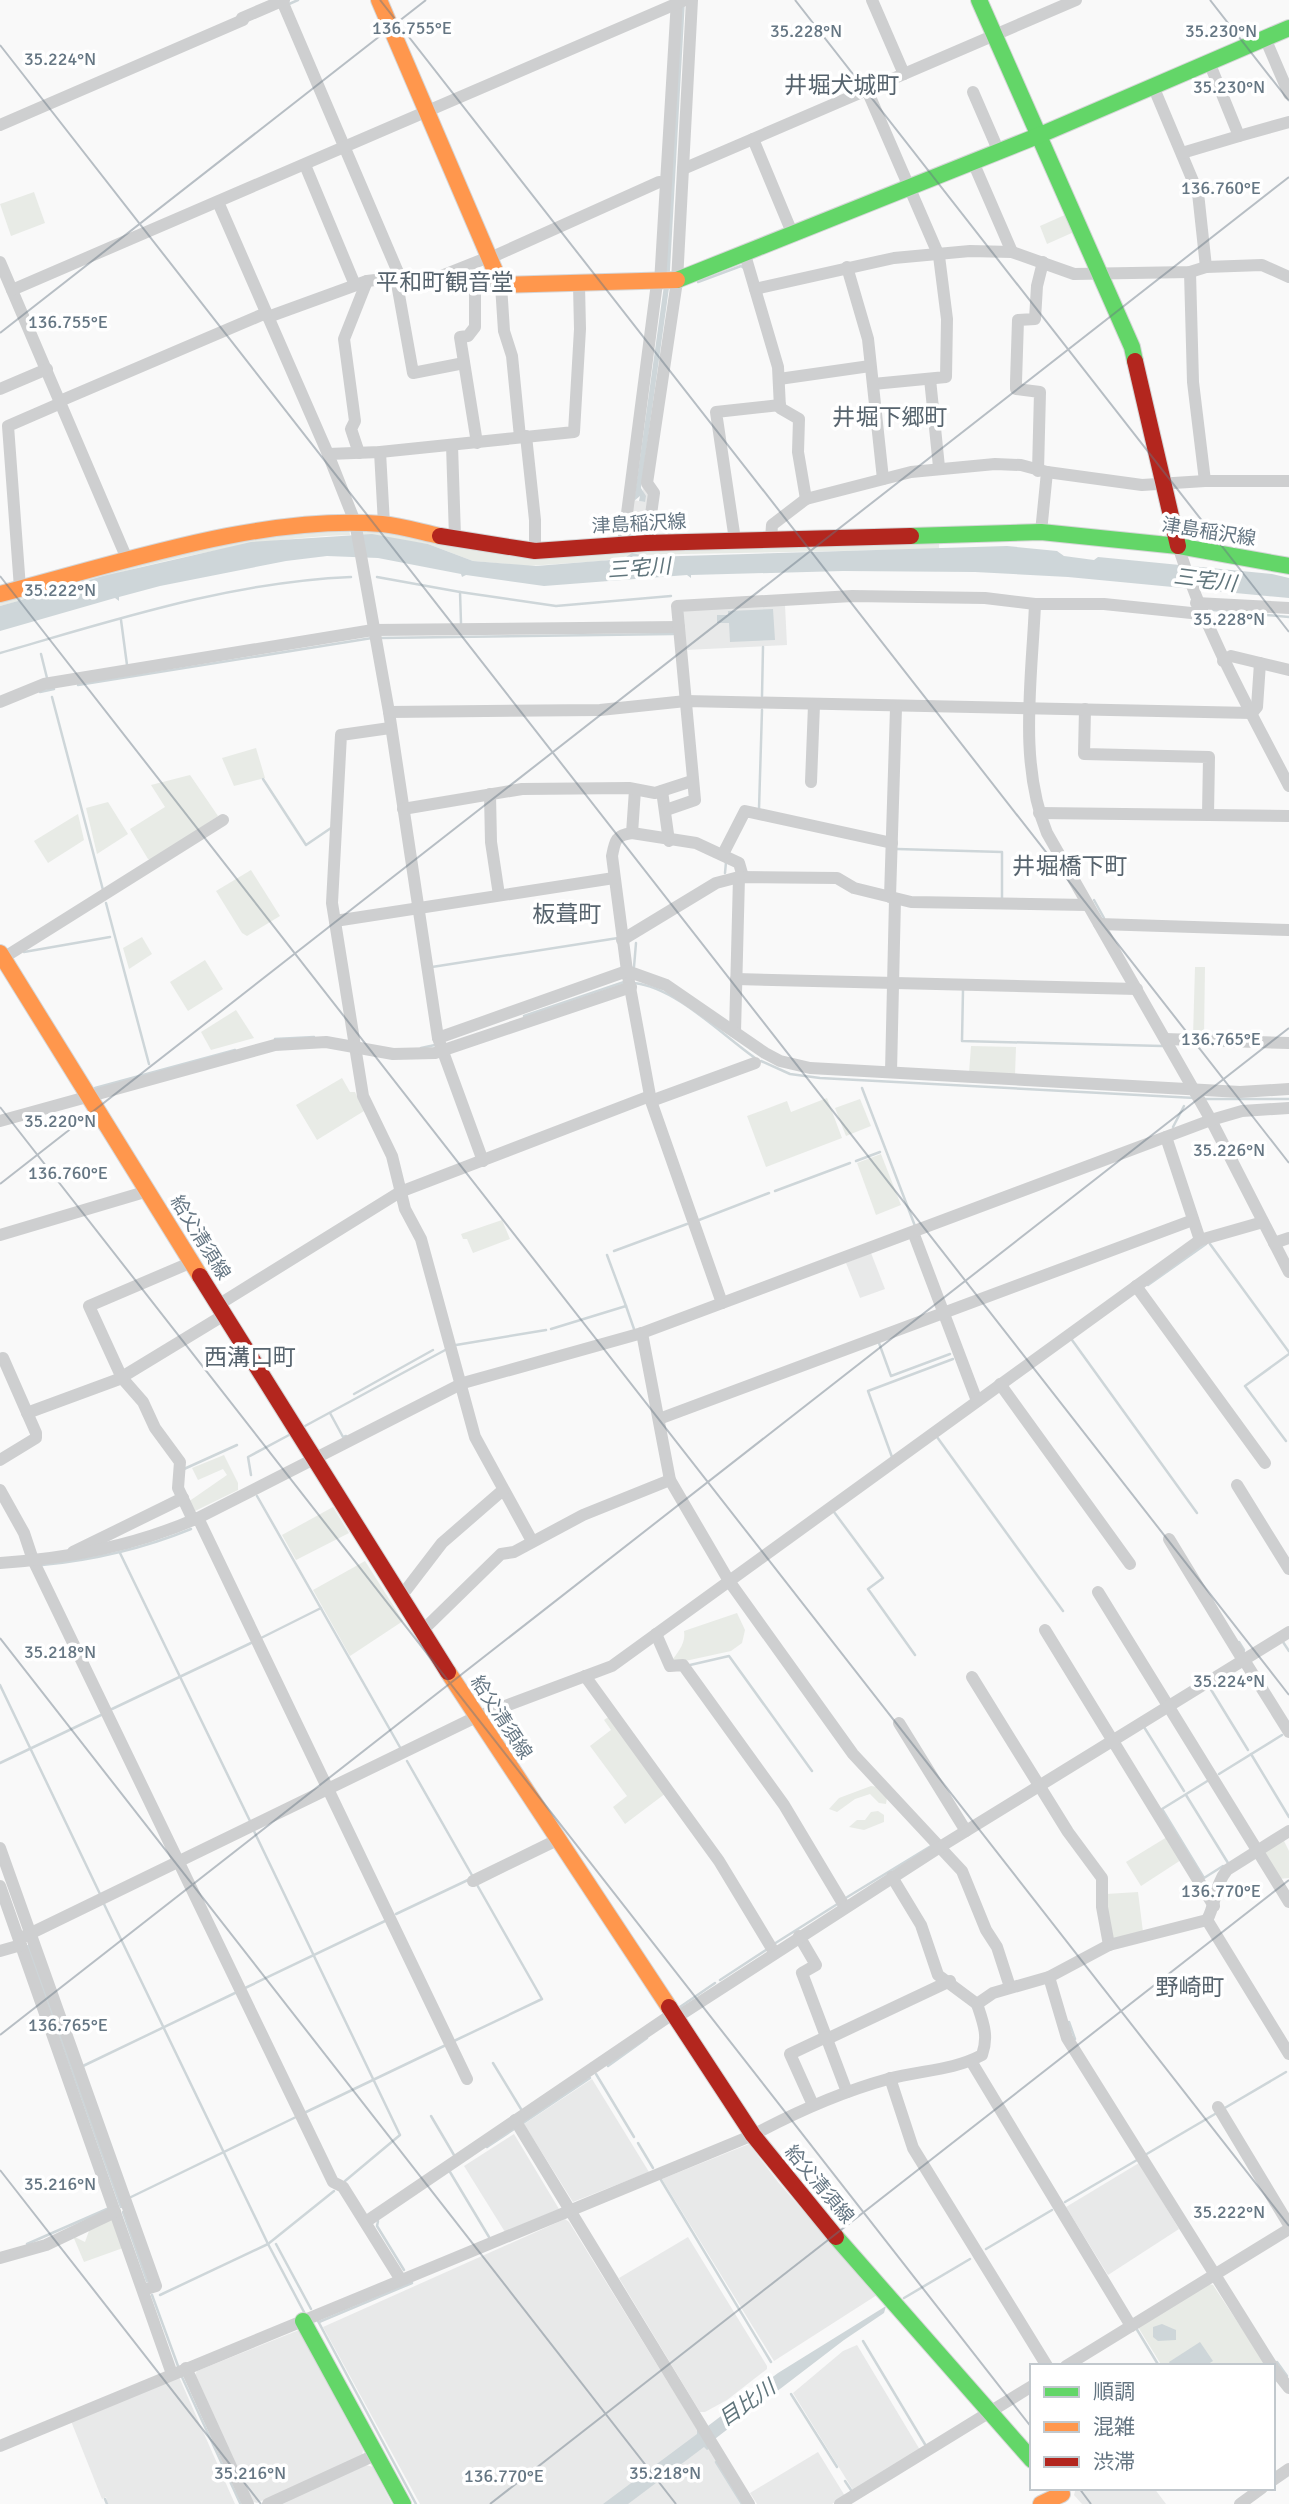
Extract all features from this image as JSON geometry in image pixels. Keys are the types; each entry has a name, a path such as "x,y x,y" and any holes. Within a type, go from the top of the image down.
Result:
{"main road":[{"path":"379,0 502,285 666,283 745,255 999,152 1289,28"},
{"path":"979,0 1132,347 1178,546"},
{"name":"津島稲沢線","path":"0,594 211,539 299,526 384,524 484,545 535,551 647,543 1041,532 1178,546 1289,566"},
{"name":"給父清須線","path":"1,957 398,1596 672,2017 753,2135 798,2193 1030,2458"},
{"path":"303,2320 403,2504"},
{"path":"1041,2504 1062,2493"}],"street":[{"path":"872,0 904,74"},
{"path":"683,169 1076,0"},
{"path":"0,125 281,1 398,278 413,373 464,363"},
{"path":"12,290 682,1"},
{"path":"623,544 683,169 682,1"},
{"path":"647,543 654,493 647,483 666,283 666,183 682,1"},
{"path":"1265,38 1289,94"},
{"path":"1209,62 1239,136"},
{"path":"1153,86 1198,193 1206,267"},
{"path":"867,90 939,256 947,319 946,377 873,384"},
{"path":"973,92 999,152"},
{"path":"1182,153 1289,122"},
{"path":"753,139 793,235"},
{"path":"973,162 1012,252"},
{"path":"305,164 361,283 344,339 355,421 351,429 359,453"},
{"path":"433,280 659,182 666,183"},
{"path":"218,202 328,454 355,525 389,712 439,1045 483,1161"},
{"path":"755,289 894,258 939,256 970,251 1012,252 1074,274 1189,272 1206,267 1262,265 1289,277"},
{"path":"745,255 779,379 780,405"},
{"path":"0,262 127,559"},
{"path":"1041,532 1040,392 1016,389 1016,382 1018,320 1035,319 1037,286 1043,262"},
{"path":"848,267 863,311 883,479"},
{"path":"1189,272 1193,382 1205,481"},
{"path":"20,588 8,426 267,315 361,283 398,278 502,285 504,331 512,356 535,520 535,551"},
{"path":"475,283 475,327 468,336 460,337 477,443"},
{"path":"328,454 380,452 574,432 580,329 579,285"},
{"path":"779,379 870,366"},
{"path":"0,389 47,369"},
{"path":"930,379 939,467"},
{"path":"735,540 716,412 780,405 799,419 798,452 806,499"},
{"path":"452,445 455,537"},
{"path":"380,452 384,524"},
{"path":"771,539 772,525 806,499 939,467 1021,465 1113,482 1164,484 1289,481"},
{"path":"1178,546 1198,606 1223,661 1289,786"},
{"path":"666,810 695,800 677,606 852,596 985,598 1035,604 1289,608"},
{"path":"1035,604 1031,777 1039,813 1088,905 1211,1120 1289,1272"},
{"path":"0,702 44,684 374,635 679,627"},
{"path":"1223,661 1231,656 1289,670"},
{"path":"1252,713 1257,707 1260,663"},
{"path":"389,712 600,710 686,702 1252,713"},
{"path":"811,782 814,705"},
{"path":"891,1072 892,843 896,708"},
{"path":"1085,709 1084,754 1209,757 1208,815"},
{"path":"390,728 341,735 332,903 363,1097 393,1156 405,1209 421,1239 463,1383 475,1437 532,1541"},
{"path":"402,810 522,789 629,788 655,793 692,781"},
{"path":"632,833 635,790"},
{"path":"662,791 668,841"},
{"path":"490,794 491,842 499,895"},
{"path":"723,854 745,810 892,843"},
{"path":"1039,813 1289,816"},
{"path":"1,957 223,820"},
{"path":"722,1303 650,1099 614,878 615,839 620,835 632,833 668,841 696,843 739,863 741,877 735,1032"},
{"path":"622,940 716,884 741,877 837,878 854,888 911,902 1088,905"},
{"path":"335,921 614,878"},
{"path":"1102,928 1232,932 1289,930"},
{"path":"1232,932 1289,938"},
{"path":"736,979 1137,989"},
{"path":"0,1121 275,1045 305,1041 355,1043 393,1054 439,1045 617,989 629,981 666,985 780,1061 810,1068 1197,1096 1289,1089 1289,1083"},
{"path":"1165,1039 1289,1043"},
{"path":"27,1413 122,1378 400,1192 755,1063"},
{"path":"0,1563 106,1550 196,1519 463,1383 642,1333 1211,1120 1242,1111 1289,1108"},
{"path":"1166,1137 1200,1240"},
{"path":"0,1235 148,1191"},
{"path":"659,1419 1193,1220"},
{"path":"0,1951 476,1717 612,1666 1200,1240 1263,1222"},
{"path":"913,1232 976,1401"},
{"path":"1274,1243 1289,1238"},
{"path":"192,1262 89,1306 122,1378 143,1402 155,1428 180,1462 178,1488 196,1519 328,1789 467,2080"},
{"path":"1136,1286 1265,1463"},
{"path":"642,1333 670,1480 729,1581 853,1754 962,1871 986,1930 997,1947 1010,1987"},
{"path":"0,1359 3,1358 13,1377 36,1438 0,1460"},
{"path":"1000,1384 1130,1564"},
{"path":"421,1632 501,1555 583,1515 670,1480"},
{"path":"1237,1485 1289,1569"},
{"path":"0,1490 24,1533 33,1560 177,1863 333,2182 343,2187 401,2280"},
{"path":"398,1596 406,1590 442,1543 503,1490"},
{"path":"65,1556 183,1498"},
{"path":"1169,1539 1289,1732"},
{"path":"1098,1592 1289,1902"},
{"path":"1045,1630 1214,1906"},
{"path":"366,2221 672,2017 940,1847 1289,1632"},
{"path":"656,1634 670,1666 683,1665 784,1805 845,1907"},
{"path":"585,1676 719,1861 774,1952"},
{"path":"972,1677 1068,1832 1102,1878 1102,1907 1109,1945"},
{"path":"899,1723 966,1831"},
{"path":"977,2004 993,1993 1049,1977 1109,1945 1207,1920 1214,1906 1221,1877 1289,1831"},
{"path":"473,1881 557,1840"},
{"path":"0,1848 24,1939 172,2374"},
{"path":"0,2446 753,2135 813,2105 890,2078 948,2069 982,2055 986,2044 977,2004 938,1975 921,1925 892,1877"},
{"path":"0,1886 24,1939 156,2286 143,2290"},
{"path":"1207,1920 1289,2054"},
{"path":"799,1936 816,1965 802,1973 847,2092"},
{"path":"1049,1977 1067,2038 1213,2276 1271,2364"},
{"path":"813,2105 790,2054 950,1982"},
{"path":"971,2061 1131,2326"},
{"path":"890,2078 913,2148 1045,2364"},
{"path":"1069,2364 1289,2227 1218,2108"},
{"path":"514,2120 749,2504"},
{"path":"0,2258 46,2245 115,2212"},
{"path":"186,2368 248,2504"},
{"path":"1275,2370 1289,2388"},
{"path":"840,2504 1030,2387"},
{"path":"268,2504 377,2454"},
{"path":"1240,2504 1259,2490"}],"shaded area":[{"path":"34,192 45,223 11,236 0,204"},
{"path":"1067,214 1074,232 1047,244 1040,226"},
{"path":"642,485 649,496 643,538 628,536 633,500 645,502"},
{"path":"349,528 350,535 266,542 184,557 20,600 19,597 19,601 0,606 0,600 173,555 259,538"},
{"path":"360,529 433,537 577,545 721,546 939,542 939,549 634,555 602,561 528,566 473,561 428,544 360,535"},
{"path":"785,605 787,645 685,650 682,611"},
{"path":"256,748 265,778 234,786 222,758"},
{"path":"190,775 218,816 152,860 148,859 130,829 165,807 151,785"},
{"path":"108,802 128,834 97,854 86,808"},
{"path":"78,814 84,840 48,863 34,841"},
{"path":"251,870 280,916 247,936 242,933 216,891"},
{"path":"142,937 152,954 129,969 123,948"},
{"path":"205,960 223,989 188,1011 170,982"},
{"path":"1195,967 1205,967 1204,1037 1193,1037"},
{"path":"236,1010 254,1038 211,1050 201,1032"},
{"path":"971,1046 1016,1047 1015,1075 969,1073"},
{"path":"342,1078 350,1092 355,1092 364,1111 317,1140 296,1105"},
{"path":"827,1098 842,1138 766,1167 747,1116 787,1101 791,1112"},
{"path":"860,1099 871,1126 846,1136 835,1108"},
{"path":"881,1154 901,1205 876,1215 857,1163"},
{"path":"502,1220 510,1239 473,1253 467,1239 463,1239 461,1234"},
{"path":"871,1253 885,1289 860,1298 846,1263"},
{"path":"224,1455 238,1483 238,1490 193,1512 188,1502 227,1475 223,1469 198,1480 192,1468"},
{"path":"333,1507 349,1533 296,1560 282,1535"},
{"path":"365,1561 403,1621 350,1656 313,1590"},
{"path":"737,1613 745,1630 742,1643 731,1651 676,1663 673,1659 683,1643 684,1631"},
{"path":"610,1716 666,1793 625,1824 613,1807 627,1796 590,1746 611,1730 604,1720"},
{"path":"871,1786 878,1787 887,1797 886,1804 879,1803 870,1794 855,1799 837,1812 829,1809 839,1798"},
{"path":"878,1811 884,1815 884,1822 864,1830 849,1827 857,1820 865,1820 871,1812"},
{"path":"1167,1837 1181,1860 1141,1886 1126,1862"},
{"path":"1283,1839 1289,1851 1289,1878 1279,1879 1265,1855 1266,1849"},
{"path":"1138,1892 1143,1932 1112,1940 1106,1894"},
{"path":"592,2079 649,2172 573,2202 524,2124"},
{"path":"514,2134 559,2209 505,2232 464,2166"},
{"path":"749,2144 778,2182 877,2295 774,2361 662,2179"},
{"path":"1139,2163 1179,2229 1108,2275 1066,2207"},
{"path":"109,2218 114,2221 123,2248 84,2262 73,2236 85,2242 90,2228"},
{"path":"565,2219 743,2504 420,2504 323,2327"},
{"path":"688,2237 767,2366 767,2369 727,2400 705,2412 700,2412 619,2278"},
{"path":"1209,2284 1213,2285 1264,2364 1161,2364 1138,2327"},
{"path":"299,2330 363,2450 362,2456 257,2503 251,2501 194,2377 197,2371"},
{"path":"857,2345 920,2450 853,2490 793,2393 843,2351"},
{"path":"179,2377 235,2504 108,2504 106,2497 102,2499 71,2421"},
{"path":"818,2452 845,2496 832,2504 757,2504 750,2493"},
{"path":"366,2465 373,2467 392,2504 279,2504"},
{"path":"1075,2490 1156,2490 1166,2504 1082,2504 1074,2495"}],"water":[{"path":"680,0 685,0 669,288 641,488 646,496 645,502 639,501 640,496 634,501 665,278"},
{"name":"三宅川","path":"372,534 428,544 473,561 536,566 623,559 632,553 649,557 1007,546 1057,551 1064,556 1094,560 1098,557 1272,574 1289,578 1289,598 1068,577 975,572 843,571 691,575 691,578 687,575 544,586 466,575 462,577 461,574 378,558 327,556 286,561 160,586 119,597 119,601 115,598 0,631 0,606 18,601 19,597 21,600 103,576 251,542"},
{"path":"773,609 775,640 730,642 729,623 717,623 717,615 728,615 728,611"},
{"path":"886,2306 884,2313 844,2340 707,2445 709,2449 704,2447 628,2504 603,2504 697,2434 697,2428 700,2432 778,2373"},
{"path":"1162,2324 1176,2330 1176,2340 1158,2341 1153,2337 1153,2327"},
{"path":"1200,2342 1213,2361 1208,2364 1169,2362"}],"waterway":[{"path":"289,4 298,0"},
{"path":"698,282 741,266 744,268"},
{"path":"0,653 173,604 261,586 351,577"},
{"path":"377,577 460,592 461,623"},
{"path":"460,592 556,606 671,596"},
{"path":"1213,610 1289,617"},
{"path":"121,620 127,665"},
{"path":"379,638 673,634"},
{"path":"78,685 372,638"},
{"path":"762,696 763,647"},
{"path":"41,654 47,678"},
{"path":"40,692 54,689"},
{"path":"52,697 103,890"},
{"path":"759,809 762,710"},
{"path":"263,779 306,845 331,828"},
{"path":"897,849 1002,852 1002,898"},
{"path":"725,873 726,862"},
{"path":"1094,900 1104,918"},
{"path":"106,903 149,1064"},
{"path":"24,952 110,937"},
{"path":"432,967 618,938"},
{"path":"634,967 636,943"},
{"path":"524,1016 624,982"},
{"path":"634,983 650,986 681,1002 755,1058"},
{"path":"963,990 962,1041 1162,1046"},
{"path":"275,1039 314,1037"},
{"path":"421,1048 435,1045"},
{"path":"95,1088 235,1050"},
{"path":"761,1061 790,1074 820,1078 1195,1098"},
{"path":"862,1088 915,1226"},
{"path":"1205,1099 1289,1099"},
{"path":"1173,1127 1184,1106"},
{"path":"856,1161 880,1152"},
{"path":"775,1191 850,1163"},
{"path":"699,1220 769,1193"},
{"path":"614,1251 687,1224"},
{"path":"1148,1285 1206,1244"},
{"path":"1210,1244 1289,1352"},
{"path":"607,1255 626,1306"},
{"path":"551,1329 626,1306 634,1329"},
{"path":"456,1345 546,1330"},
{"path":"1072,1340 1197,1513"},
{"path":"879,1343 891,1376 950,1354"},
{"path":"305,1426 447,1349"},
{"path":"354,1394 433,1350"},
{"path":"1286,1441 1245,1386 1289,1354"},
{"path":"892,1457 868,1391 953,1359"},
{"path":"330,1413 343,1437 346,1436"},
{"path":"251,1475 248,1457 289,1435"},
{"path":"937,1437 1063,1611"},
{"path":"184,1469 237,1445"},
{"path":"257,1496 401,1749"},
{"path":"834,1512 883,1578 868,1589 915,1655"},
{"path":"42,1565 118,1553 191,1529"},
{"path":"120,1553 250,1821"},
{"path":"261,1638 321,1608"},
{"path":"1239,1642 1244,1650"},
{"path":"1283,1642 1289,1651"},
{"path":"112,1709 251,1643"},
{"path":"690,1665 729,1656 812,1771"},
{"path":"0,1685 100,1894"},
{"path":"1210,1688 1248,1750"},
{"path":"0,1763 101,1715"},
{"path":"1144,1727 1184,1791"},
{"path":"1219,1774 1282,1735"},
{"path":"1251,1754 1289,1817"},
{"path":"407,1761 473,1877"},
{"path":"1209,1780 1162,1809 1204,1878 1223,1866"},
{"path":"1186,1795 1228,1863"},
{"path":"253,1829 400,2135 345,2181"},
{"path":"844,1899 931,1846"},
{"path":"396,1914 470,1879"},
{"path":"454,2041 542,1999 476,1883"},
{"path":"103,1902 268,2244"},
{"path":"774,1944 839,1903"},
{"path":"243,1989 385,1921"},
{"path":"28,1946 121,2207"},
{"path":"720,1980 766,1950"},
{"path":"677,2009 715,1983"},
{"path":"83,2066 235,1993"},
{"path":"1069,2022 1075,2039"},
{"path":"608,2066 647,2038"},
{"path":"304,2113 446,2045"},
{"path":"493,2063 521,2109"},
{"name":"目比川","path":"1223,2109 1286,2072"},
{"path":"596,2074 634,2137"},
{"path":"523,2123 590,2078"},
{"name":"目比川","path":"1145,2155 1215,2114"},
{"path":"431,2116 454,2155"},
{"path":"129,2198 296,2117"},
{"path":"487,2147 514,2129"},
{"path":"638,2143 653,2168"},
{"name":"目比川","path":"1065,2202 1137,2160"},
{"path":"450,2172 489,2237"},
{"path":"661,2180 771,2362"},
{"path":"160,2295 268,2244 334,2191"},
{"path":"27,2244 107,2209"},
{"name":"目比川","path":"986,2249 1052,2210"},
{"path":"123,2212 147,2281"},
{"path":"378,2221 377,2226 404,2270"},
{"path":"268,2244 304,2312"},
{"path":"276,2244 311,2309"},
{"name":"目比川","path":"904,2298 970,2259"},
{"path":"319,2322 412,2283"},
{"path":"152,2295 178,2366"},
{"path":"318,2321 416,2504"},
{"path":"1136,2328 1158,2364"},
{"path":"863,2341 926,2446"},
{"path":"1277,2362 1287,2376"},
{"path":"182,2377 240,2503"},
{"path":"791,2394 837,2467"},
{"path":"716,2462 742,2504"},
{"path":"845,2481 851,2490"},
{"path":"105,2499 107,2504"}],"traffic: fast":[{"path":"979,0 1132,347 1135,361"},
{"path":"677,280 1040,135 1289,28"},
{"path":"911,536 1041,532 1178,546 1289,566"},
{"path":"836,2237 1030,2458"},
{"path":"303,2321 403,2504"}],"traffic: slow":[{"path":"379,0 501,285 677,280"},
{"path":"0,594 190,544 288,526 382,524 440,536"},
{"path":"0,953 200,1276"},
{"path":"448,1672 669,2007"},
{"path":"1041,2504 1062,2494"}],"traffic: jam":[{"path":"1135,361 1178,546"},
{"path":"440,536 535,551 647,543 911,536"},
{"path":"200,1276 448,1672"},
{"path":"669,2007 753,2135 836,2237"}],"district":[{"name":"井堀犬城町","path":"842,85"},
{"name":"平和町観音堂","path":"445,282"},
{"name":"井堀下郷町","path":"890,417"},
{"name":"井堀橋下町","path":"1070,866"},
{"name":"板葺町","path":"567,914"},
{"name":"西溝口町","path":"250,1357"},
{"name":"野崎町","path":"1190,1987"}]}
